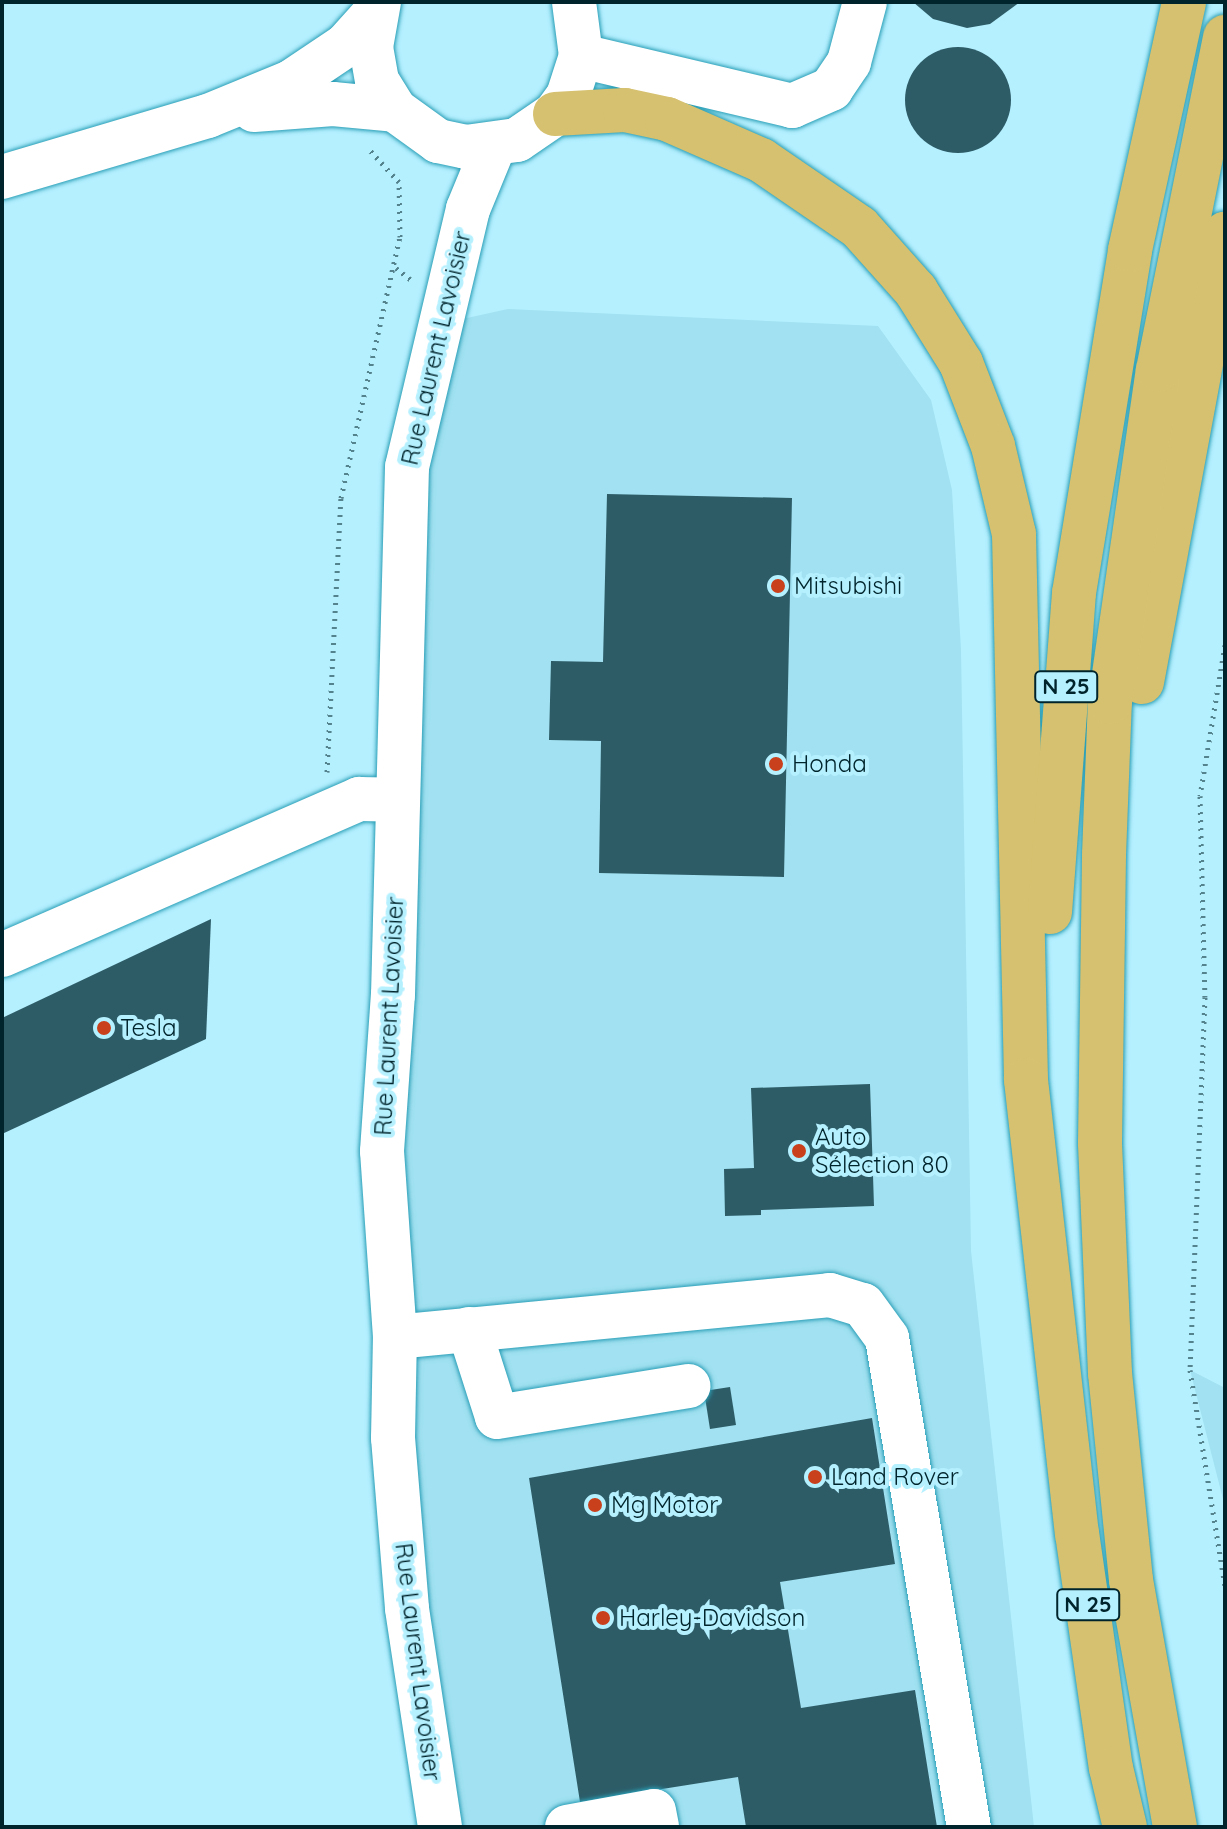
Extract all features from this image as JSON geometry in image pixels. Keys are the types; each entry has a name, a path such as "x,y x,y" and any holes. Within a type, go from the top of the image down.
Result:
{"highway":[{"name":"N 25","path":"1125,1827 1111,1768 1058,1382 1048,1084 1051,867 1074,593 1130,250 1184,2"},
{"name":"N 25","path":"1175,1827 1131,1580 1110,1373 1100,1143 1110,702 1158,370 1225,37"},
{"path":"555,114 625,110 667,119 761,160 859,227 916,291 966,377 993,446 1014,534 1026,1080 1058,1382"},
{"path":"1108,800 1139,696 1225,234"}],"street":[{"path":"377,8 371,47 377,81 395,110 438,141 494,146 537,129 555,114 568,96 581,56 574,2"},
{"path":"581,56 792,106 831,89 849,62 865,2"},
{"path":"2,177 208,116 291,82 346,45 377,8"},
{"path":"208,116 333,104 395,110"},
{"name":"Rue Laurent Lavoisier","path":"438,141 468,209"},
{"name":"Rue Laurent Lavoisier","path":"440,1827 407,1608 393,1438 395,1337 382,1151 398,800 407,467 468,209 494,146"},
{"path":"2,955 330,810 359,799 398,800"},
{"path":"395,1337 830,1295 863,1305 887,1338 969,1827"},
{"path":"469,1329 497,1417 689,1386"},
{"path":"567,1827 654,1811 657,1827"}],"path":[{"path":"330,810 327,761 341,498 400,237 399,182 357,139 333,104"},
{"path":"1225,645 1200,796 1205,997 1190,1370 1225,1586"}],"shaded area":[{"path":"508,309 878,326 931,400 952,490 961,650 971,1251 1034,1827 440,1827 393,1438 404,565 444,323"},
{"path":"1190,1370 1225,1388 1225,1507"}],"building":[{"path":"913,2 1020,2 990,24 967,28 933,19"},
{"path":"958,47 978,51 995,63 1007,80 1011,100 1007,120 995,137 978,149 958,153 938,149 921,137 909,120 905,100 909,80 921,63 938,51"},
{"path":"607,494 792,498 784,877 599,873 601,741 549,740 551,661 603,662"},
{"name":"Tesla","path":"211,919 206,1039 2,1134 2,1018"},
{"path":"870,1084 874,1206 761,1210 761,1215 725,1216 724,1169 754,1168 751,1088"},
{"path":"730,1387 736,1425 710,1429 704,1391"},
{"path":"872,1418 895,1564 780,1582 801,1708 915,1690 937,1827 746,1827 738,1777 580,1802 529,1478"}],"place":[{"name":"Mitsubishi","path":"778,586"},
{"name":"Honda","path":"776,764"},
{"name":"Tesla","path":"104,1028"},
{"name":"Auto Sélection 80","path":"799,1151"},
{"name":"Land Rover","path":"815,1477"},
{"name":"Mg Motor","path":"595,1505"},
{"name":"Harley-Davidson","path":"603,1618"}]}
